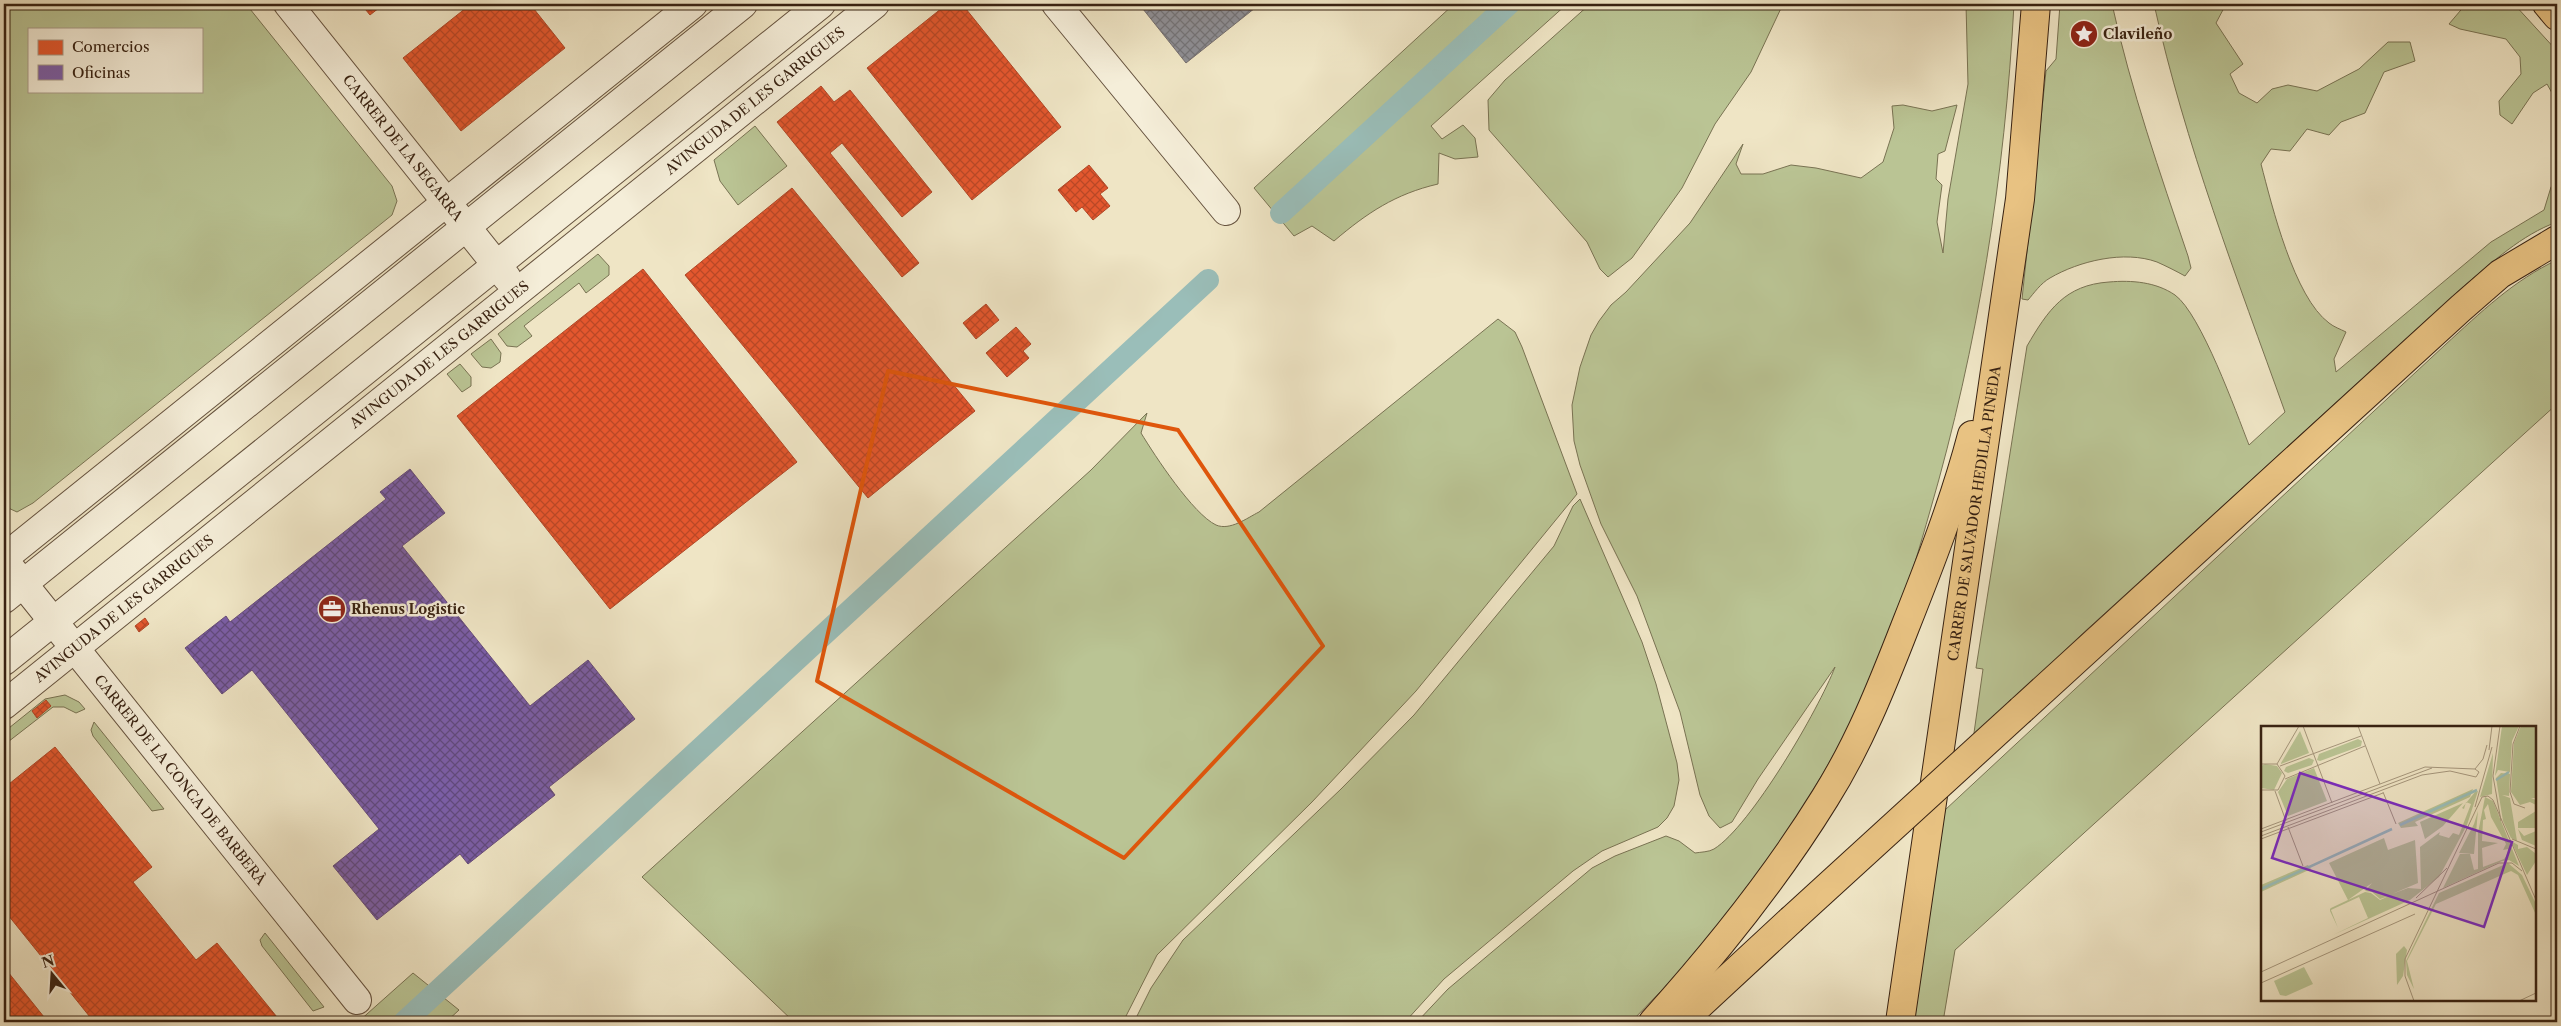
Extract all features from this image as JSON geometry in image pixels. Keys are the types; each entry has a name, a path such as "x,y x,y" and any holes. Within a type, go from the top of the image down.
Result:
{"main road":[{"path":"2546,4 2557,16"},
{"name":"CARRER DE SALVADOR HEDILLA PINEDA","path":"1900,1022 2020,199 2036,8"},
{"path":"1681,1022 2460,308 2500,274 2557,240"},
{"path":"1653,1022 1735,926 1779,868 1826,797 1871,712 1924,579 1961,476 2004,312"}],"street":[{"name":"CARRER DE LA SEGARRA","path":"288,4 517,291"},
{"path":"4,559 693,4"},
{"path":"13,591 743,4"},
{"path":"4,661 822,4"},
{"name":"AVINGUDA DE LES GARRIGUES","path":"4,705 875,4"},
{"path":"1056,4 1226,212"},
{"name":"CARRER DE LA CONCA DE BARBERÀ","path":"4,559 13,591 54,622 357,1000"}],"highlighted area":[{"path":"888,371 1178,430 1323,646 1124,858 817,681"}],"green space":[{"path":"4,4 246,4 392,186 397,201 392,215 33,503 17,512 4,506"},
{"path":"1454,4 1567,4 1431,126 1442,139 1463,125 1475,138 1478,157 1455,159 1439,153 1438,184 1408,193 1382,206 1334,241 1312,226 1294,236 1254,188"},
{"path":"1590,4 1783,4 1751,72 1715,124 1682,188 1632,258 1608,277 1600,269 1587,242 1489,130 1488,100 1505,80"},
{"path":"1966,4 2014,4 2004,132 1987,260 1962,386 1947,449 1914,564 1887,644 1865,696 1840,743 1785,836 1739,901 1701,948 1631,1022 1417,1022 1448,989 1592,868 1615,856 1666,836 1679,841 1695,853 1714,849 1746,817 1782,765 1815,710 1835,667 1758,779 1732,822 1720,828 1709,816 1700,795 1680,712 1637,596 1601,524 1580,465 1574,441 1572,405 1580,367 1591,335 1599,321 1611,305 1626,292 1690,223 1743,144 1736,164 1741,174 1763,174 1791,165 1816,168 1861,178 1883,162 1894,128 1892,106 1903,105 1932,111 1957,105 1945,151 1938,154 1936,179 1942,185 1937,222 1943,253 1948,199 1968,84"},
{"path":"2060,4 2112,4 2137,100 2188,256 2191,268 2185,276 2157,262 2130,257 2116,257 2088,262 2062,272 2050,278 2028,300 2022,299 2046,71 2056,59"},
{"path":"2154,4 2221,4 2225,6 2216,23 2243,64 2230,74 2239,93 2257,103 2272,89 2288,85 2317,91 2359,69 2388,42 2410,42 2415,61 2384,72 2365,113 2341,122 2329,135 2307,129 2290,151 2271,149 2261,164 2286,250 2305,293 2316,310 2329,323 2346,332 2334,359 2336,372 2491,242 2544,210 2551,187 2557,179 2557,222 2544,227 2519,242 2464,286 2081,635 1973,740 1983,669 1976,668 2027,346 2042,321 2059,302 2069,294 2094,284 2126,281 2160,287 2175,295 2196,322 2227,388 2249,445 2285,412 2196,159"},
{"path":"2466,4 2514,4 2557,51 2557,102 2547,84 2533,93 2512,124 2500,115 2499,101 2521,74 2520,57 2506,39 2460,29 2449,24"},
{"path":"755,126 787,166 738,205 720,181 714,160"},
{"path":"598,254 609,266 609,275 586,293 579,283 524,326 532,336 517,347 507,346 498,334"},
{"path":"2557,260 2557,404 1955,950 1943,1022 1914,1022 1945,810 2471,321 2526,277"},
{"path":"1498,319 1515,332 1522,347 1577,494 1416,691 1312,802 1157,955 1123,1022 794,1022 642,877 1091,470 1147,413 1141,433 1175,484 1207,519 1216,525 1233,525 1259,512"},
{"path":"491,339 501,353 500,362 491,368 482,367 471,354"},
{"path":"460,364 471,377 471,386 462,392 447,374"},
{"path":"1580,499 1642,642 1656,684 1677,763 1679,780 1674,806 1667,818 1658,827 1602,851 1573,871 1444,979 1405,1022 1134,1022 1151,988 1183,940 1341,789 1414,715 1554,546 1573,506"},
{"path":"65,695 79,702 85,709 76,713 64,707 53,707 4,745 4,732 45,699"},
{"path":"94,722 164,809 152,811 93,736 91,730"},
{"path":"265,933 324,1007 313,1011 262,946 260,940"},
{"path":"413,973 459,1010 446,1022 358,1022"}],"building: Comercios":[{"path":"361,4 384,4 370,15"},
{"path":"471,4 530,4 565,48 461,131 403,58"},
{"path":"947,4 962,4 1061,127 972,200 867,68"},
{"path":"821,86 834,102 850,90 932,192 902,217 842,143 830,153 919,263 902,277 777,122"},
{"path":"1089,165 1108,188 1100,194 1110,206 1093,220 1082,207 1076,212 1058,190"},
{"path":"792,188 975,411 868,498 685,275"},
{"path":"643,269 797,462 610,609 457,416"},
{"path":"986,304 999,320 976,339 963,323"},
{"path":"1016,327 1031,344 1023,351 1029,358 1007,377 986,353"},
{"path":"145,618 149,624 139,632 135,626"},
{"path":"46,700 51,706 37,718 32,711"},
{"path":"55,747 152,867 133,882 196,960 217,943 281,1022 94,1022 4,910 4,788"},
{"path":"4,967 48,1022 4,1022"}],"building: Oficinas":[{"path":"410,469 445,513 402,546 530,706 588,660 635,719 549,787 555,795 468,864 460,854 377,920 333,866 379,829 252,670 222,694 185,648 226,616 230,622 386,499 380,492"}],"building: Industria":[{"path":"1139,4 1260,4 1186,63"}],"waterway":[{"path":"1281,213 1509,4"},
{"path":"404,1022 1208,280"}],"place":[{"name":"Clavileño","path":"2084,34"},
{"name":"Rhenus Logistic","path":"332,609"}]}
